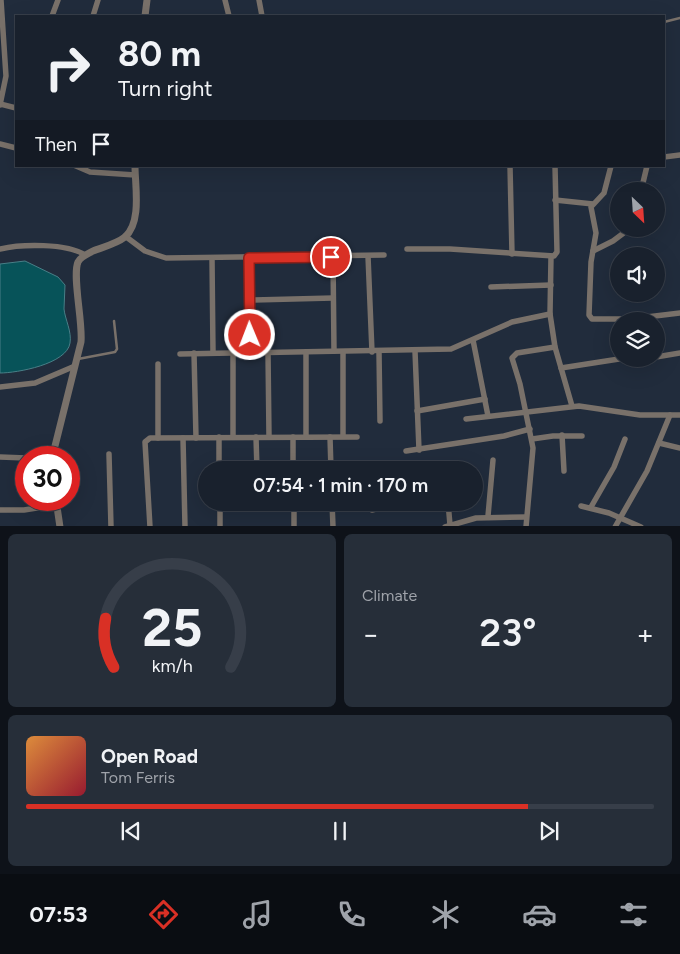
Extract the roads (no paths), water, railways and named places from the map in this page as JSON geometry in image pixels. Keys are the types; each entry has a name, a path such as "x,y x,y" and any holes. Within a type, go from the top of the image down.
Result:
{"street":[{"path":"1,0 6,76 0,104 15,108"},
{"path":"52,15 58,0"},
{"path":"93,15 98,0"},
{"path":"145,15 146,0"},
{"path":"224,0 229,15"},
{"path":"259,0 262,15"},
{"path":"0,144 15,148"},
{"path":"665,156 680,155"},
{"path":"78,167 90,172 135,175"},
{"path":"55,446 81,342 82,323 76,268 80,259 85,255 125,236 133,224 135,214 135,167"},
{"path":"510,167 512,254"},
{"path":"406,249 450,249 551,257 557,252 555,167"},
{"path":"611,167 604,193 591,207 596,234 588,312 592,319 630,319 680,313"},
{"path":"643,182 647,167"},
{"path":"555,200 593,204"},
{"path":"125,236 145,251 166,258 384,255"},
{"path":"593,251 618,238"},
{"path":"0,249 12,247 71,248 85,255"},
{"path":"368,256 372,352"},
{"path":"333,257 334,351"},
{"path":"551,257 550,314 555,347 572,406"},
{"path":"212,258 213,353"},
{"path":"249,258 251,352"},
{"path":"492,287 551,286"},
{"path":"249,300 333,298"},
{"path":"180,354 450,350 512,322 550,314"},
{"path":"473,340 488,416"},
{"path":"526,526 533,463 532,439 520,384 512,362 512,355 555,347"},
{"path":"415,351 419,450"},
{"path":"233,352 233,437"},
{"path":"268,352 269,437"},
{"path":"306,352 306,437"},
{"path":"343,352 343,436"},
{"path":"379,352 380,421"},
{"path":"194,353 196,438"},
{"path":"665,355 680,353"},
{"path":"561,368 610,360"},
{"path":"0,387 35,384 76,362"},
{"path":"158,364 158,438"},
{"path":"417,411 485,399"},
{"path":"466,419 572,406 592,407 640,415 680,415"},
{"path":"615,526 647,471 670,415"},
{"path":"406,452 504,436 530,429"},
{"path":"562,436 564,471"},
{"path":"532,439 582,436"},
{"path":"218,437 219,461"},
{"path":"256,437 257,461"},
{"path":"293,437 293,461"},
{"path":"330,437 331,461"},
{"path":"150,526 145,442 150,438 357,437"},
{"path":"183,438 185,526"},
{"path":"591,507 614,467 625,440"},
{"path":"659,443 680,448"},
{"path":"109,454 111,526"},
{"path":"0,457 15,458"},
{"path":"488,516 493,460"},
{"path":"581,506 591,507 641,526"},
{"path":"0,510 15,510"},
{"path":"57,511 60,526"},
{"path":"220,511 220,526"},
{"path":"294,511 294,526"},
{"path":"332,511 333,526"},
{"path":"448,511 447,526 488,516 526,517"}],"lane":[{"path":"665,22 680,18"},
{"path":"76,362 115,352 117,349 114,321"}]}
